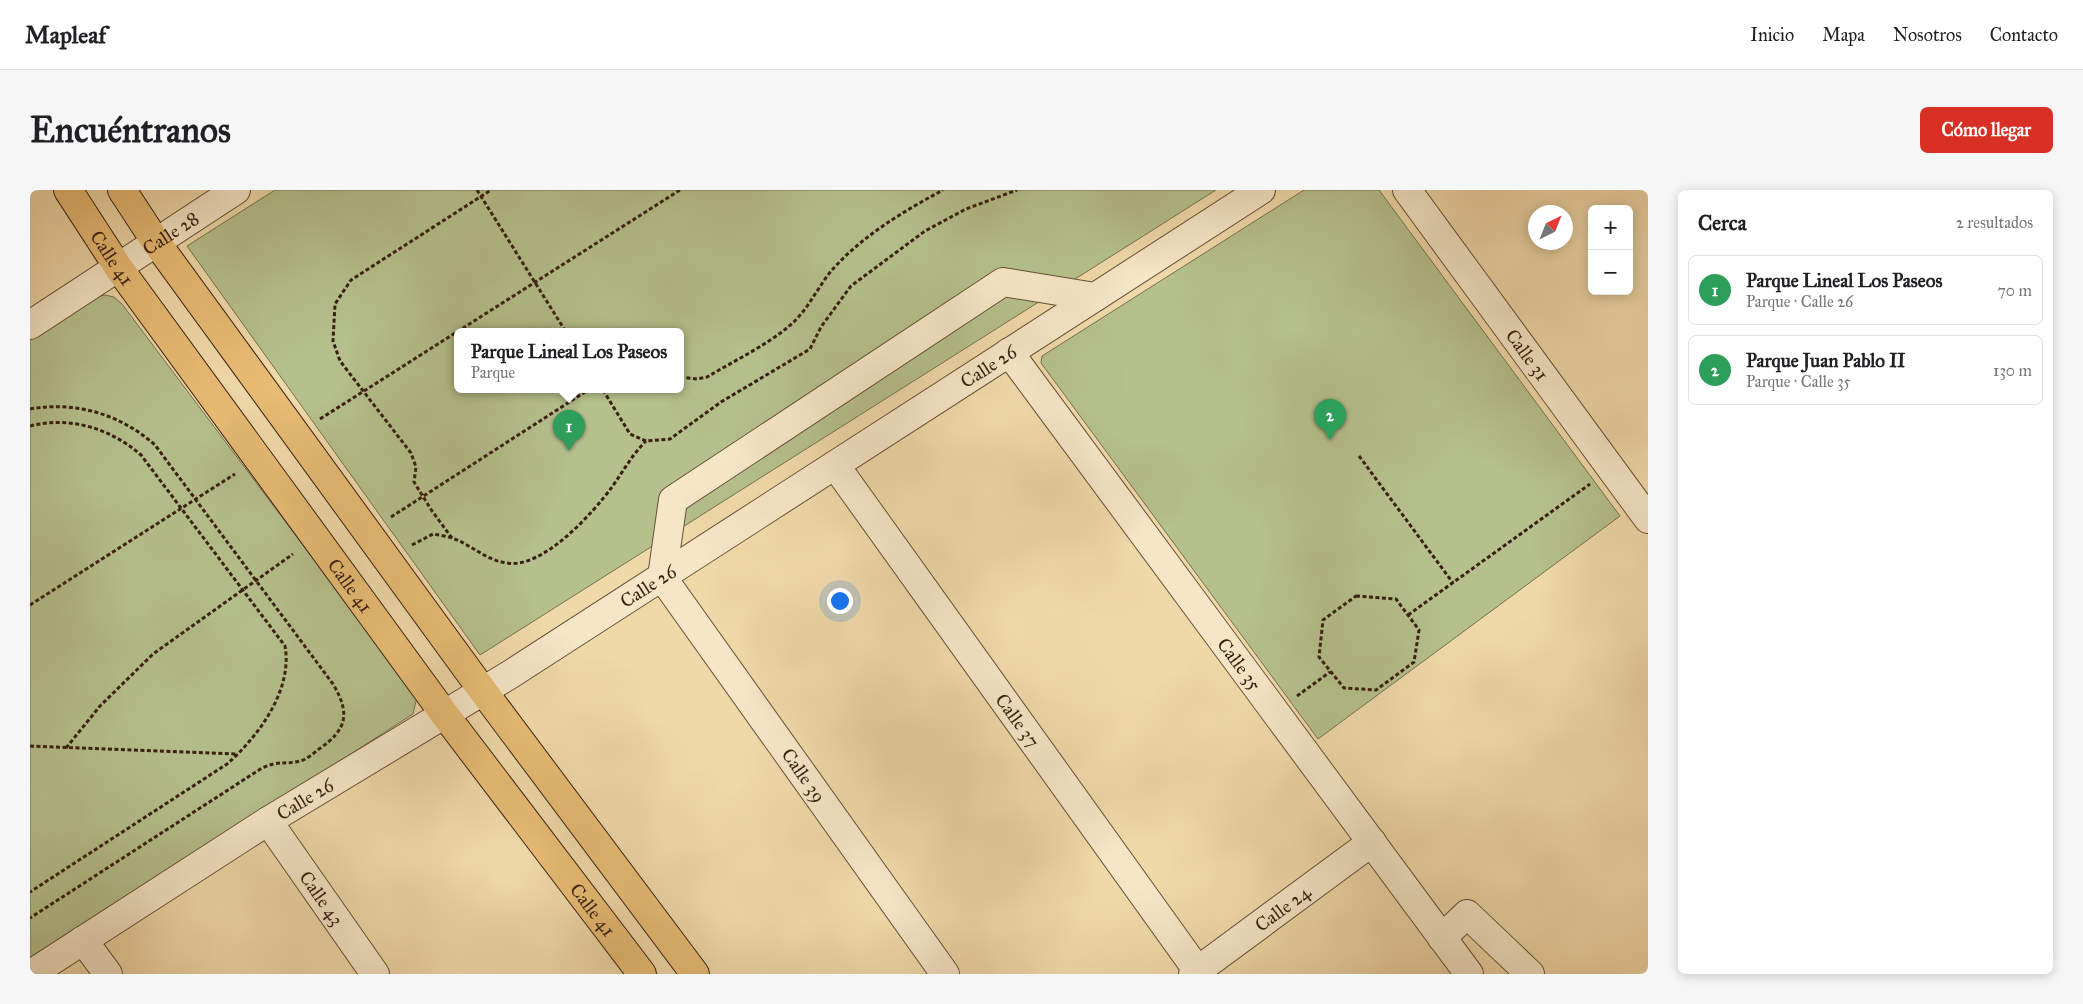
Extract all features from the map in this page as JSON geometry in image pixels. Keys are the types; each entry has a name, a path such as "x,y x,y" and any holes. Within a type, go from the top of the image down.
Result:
{"main road":[{"name":"Calle 41","path":"68,190 118,267 444,715 642,974"},
{"path":"122,190 156,242 483,692 695,974"}],"street":[{"name":"Calle 28","path":"30,325 236,190"},
{"name":"Calle 26","path":"31,974 268,821 483,692 1261,190"},
{"name":"Calle 31","path":"1406,190 1648,519"},
{"path":"662,577 674,500 1003,282 1095,297"},
{"name":"Calle 35","path":"1009,352 1469,974"},
{"name":"Calle 37","path":"835,465 1197,973"},
{"name":"Calle 39","path":"662,577 945,974"},
{"name":"Calle 43","path":"268,821 375,974"},
{"name":"Calle 24","path":"1197,973 1372,842"},
{"path":"1442,938 1467,914 1530,974"},
{"path":"83,940 108,974"}],"path":[{"path":"477,190 563,328"},
{"path":"452,538 422,497 414,482 416,467 411,452 340,361 332,341 335,304 344,287 351,280 491,190"},
{"path":"462,328 680,190"},
{"path":"684,377 697,379 707,377 788,327 804,310 832,270 853,249 898,215 943,190"},
{"path":"604,393 630,434 646,441 670,439 721,402 810,349 821,327 851,286 925,231 966,209 1017,190"},
{"path":"317,421 454,333"},
{"path":"390,518 583,393"},
{"path":"30,409 66,405 84,408 116,418 134,427 155,445 333,684 343,701 344,713 340,730 332,740 301,762 276,762 262,768 30,918"},
{"path":"30,426 59,421 93,427 122,440 141,455 285,646 287,658 286,672 266,718 238,754 227,764 30,892"},
{"path":"386,559 433,534 452,538 490,560 510,564 536,558 575,530 612,487 630,457 646,441"},
{"path":"1359,456 1453,583"},
{"path":"30,605 241,469"},
{"path":"1408,615 1595,480"},
{"path":"66,748 100,706 153,654 294,553"},
{"path":"1356,596 1396,599 1419,630 1414,662 1376,690 1344,688 1330,672 1320,657 1323,620 1356,596"},
{"path":"1295,697 1330,672"},
{"path":"30,746 238,754"}],"green space":[{"path":"275,190 1216,190 480,655 187,246"},
{"path":"1304,190 1379,190 1620,516 1318,739 1041,363 1042,356"},
{"path":"105,295 114,297 122,304 417,697 413,714 30,960 30,338 93,298"}],"place":[{"name":"Parque Juan Pablo II","path":"1330,440"},
{"name":"Parque Lineal Los Paseos","path":"569,451"}]}
